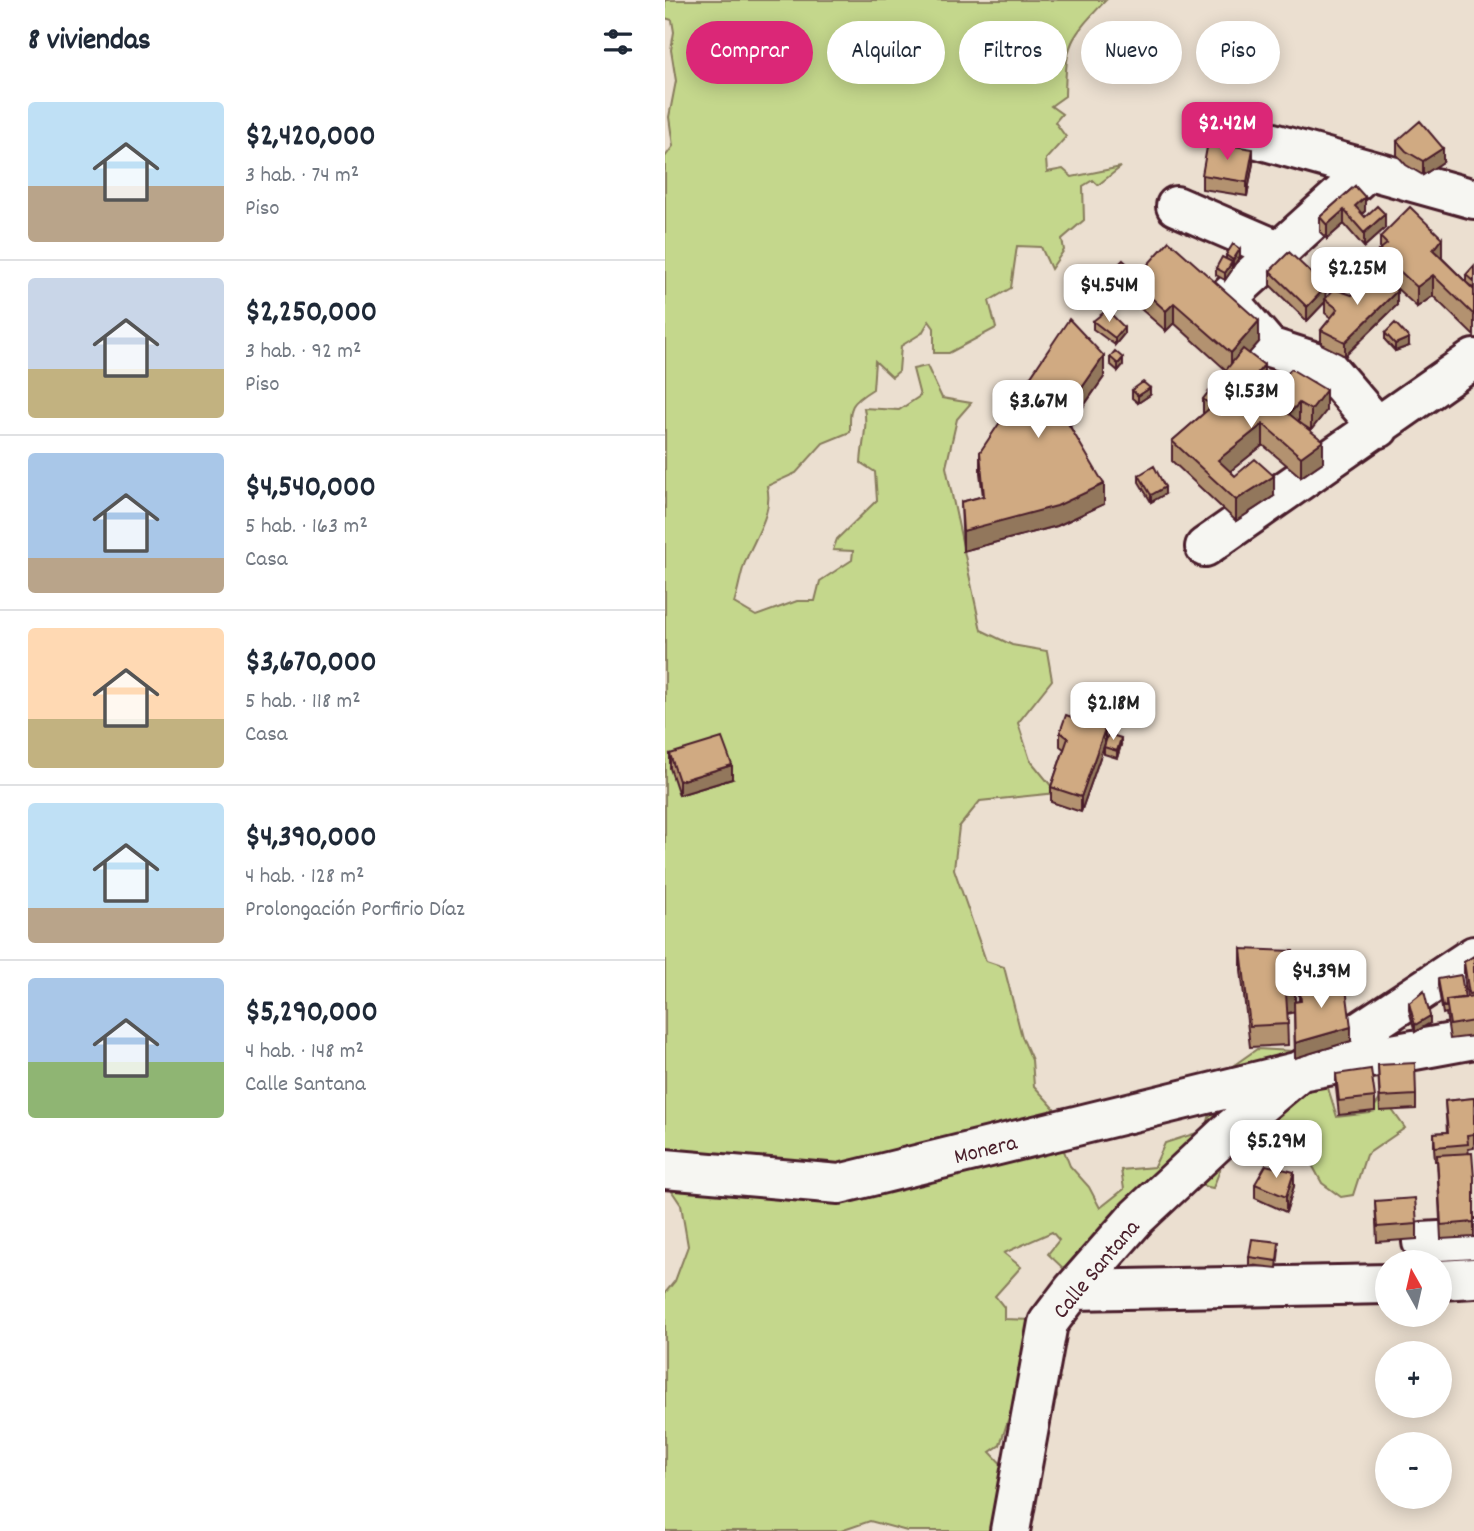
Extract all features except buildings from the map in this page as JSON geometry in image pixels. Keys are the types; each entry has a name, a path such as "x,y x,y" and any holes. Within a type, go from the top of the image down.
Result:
{"street":[{"path":"1233,132 1474,199"},
{"path":"1367,171 1227,298 1269,347 1325,365 1379,428"},
{"path":"1176,206 1280,251"},
{"path":"1205,547 1379,428 1474,359"},
{"path":"1300,1071 1474,956"},
{"name":"Monera","path":"665,1169 839,1184 1300,1071 1474,1039"},
{"name":"Calle Santana","path":"1010,1531 1048,1323 1137,1217 1230,1130 1300,1071"},
{"path":"1422,1242 1474,1238"},
{"path":"1453,1279 1474,1278"},
{"path":"1073,1290 1375,1284"}],"green space":[{"path":"665,0 1106,0 1087,21 1081,21 1081,28 1072,42 1067,64 1067,21 959,21 959,84 1066,84 1065,96 1051,106 1062,114 1055,122 1066,137 1046,159 1047,172 1063,169 1072,177 1121,167 1098,185 1093,180 1083,186 1084,220 1062,239 1064,250 1051,269 1041,247 1017,246 1011,288 989,301 996,328 949,353 934,353 934,328 929,321 922,333 901,346 899,371 892,377 875,361 873,389 855,402 850,416 850,432 823,443 796,473 767,486 768,506 744,565 734,603 756,616 797,601 815,601 820,581 852,560 853,551 833,550 837,539 877,500 875,472 861,463 864,408 899,410 920,396 913,369 927,366 942,398 971,403 957,419 946,467 981,630 1012,645 1047,651 1052,680 1018,723 1030,760 1057,793 980,801 959,827 954,869 986,961 1004,967 1022,1037 1032,1060 1034,1086 1054,1108 1059,1138 1070,1166 1089,1187 1100,1208 1124,1189 1121,1170 1154,1167 1165,1143 1206,1130 1210,1113 1230,1068 1257,1049 1292,1051 1323,1072 1337,1117 1370,1113 1382,1096 1405,1128 1366,1155 1353,1195 1341,1197 1322,1183 1293,1130 1257,1118 1211,1164 1220,1170 1213,1188 1189,1183 1064,1269 1048,1254 1059,1240 1052,1232 1004,1253 1021,1267 995,1296 1004,1307 1004,1319 1035,1320 1053,1375 1060,1379 1054,1385 1057,1396 1051,1411 1010,1414 1000,1445 990,1452 1007,1470 1029,1531 907,1531 870,1521 841,1531 665,1531 665,1293 675,1281 688,1246 681,1205 665,1181 665,157 673,146 669,117 676,81 671,50 674,32 672,20 665,18"}]}
